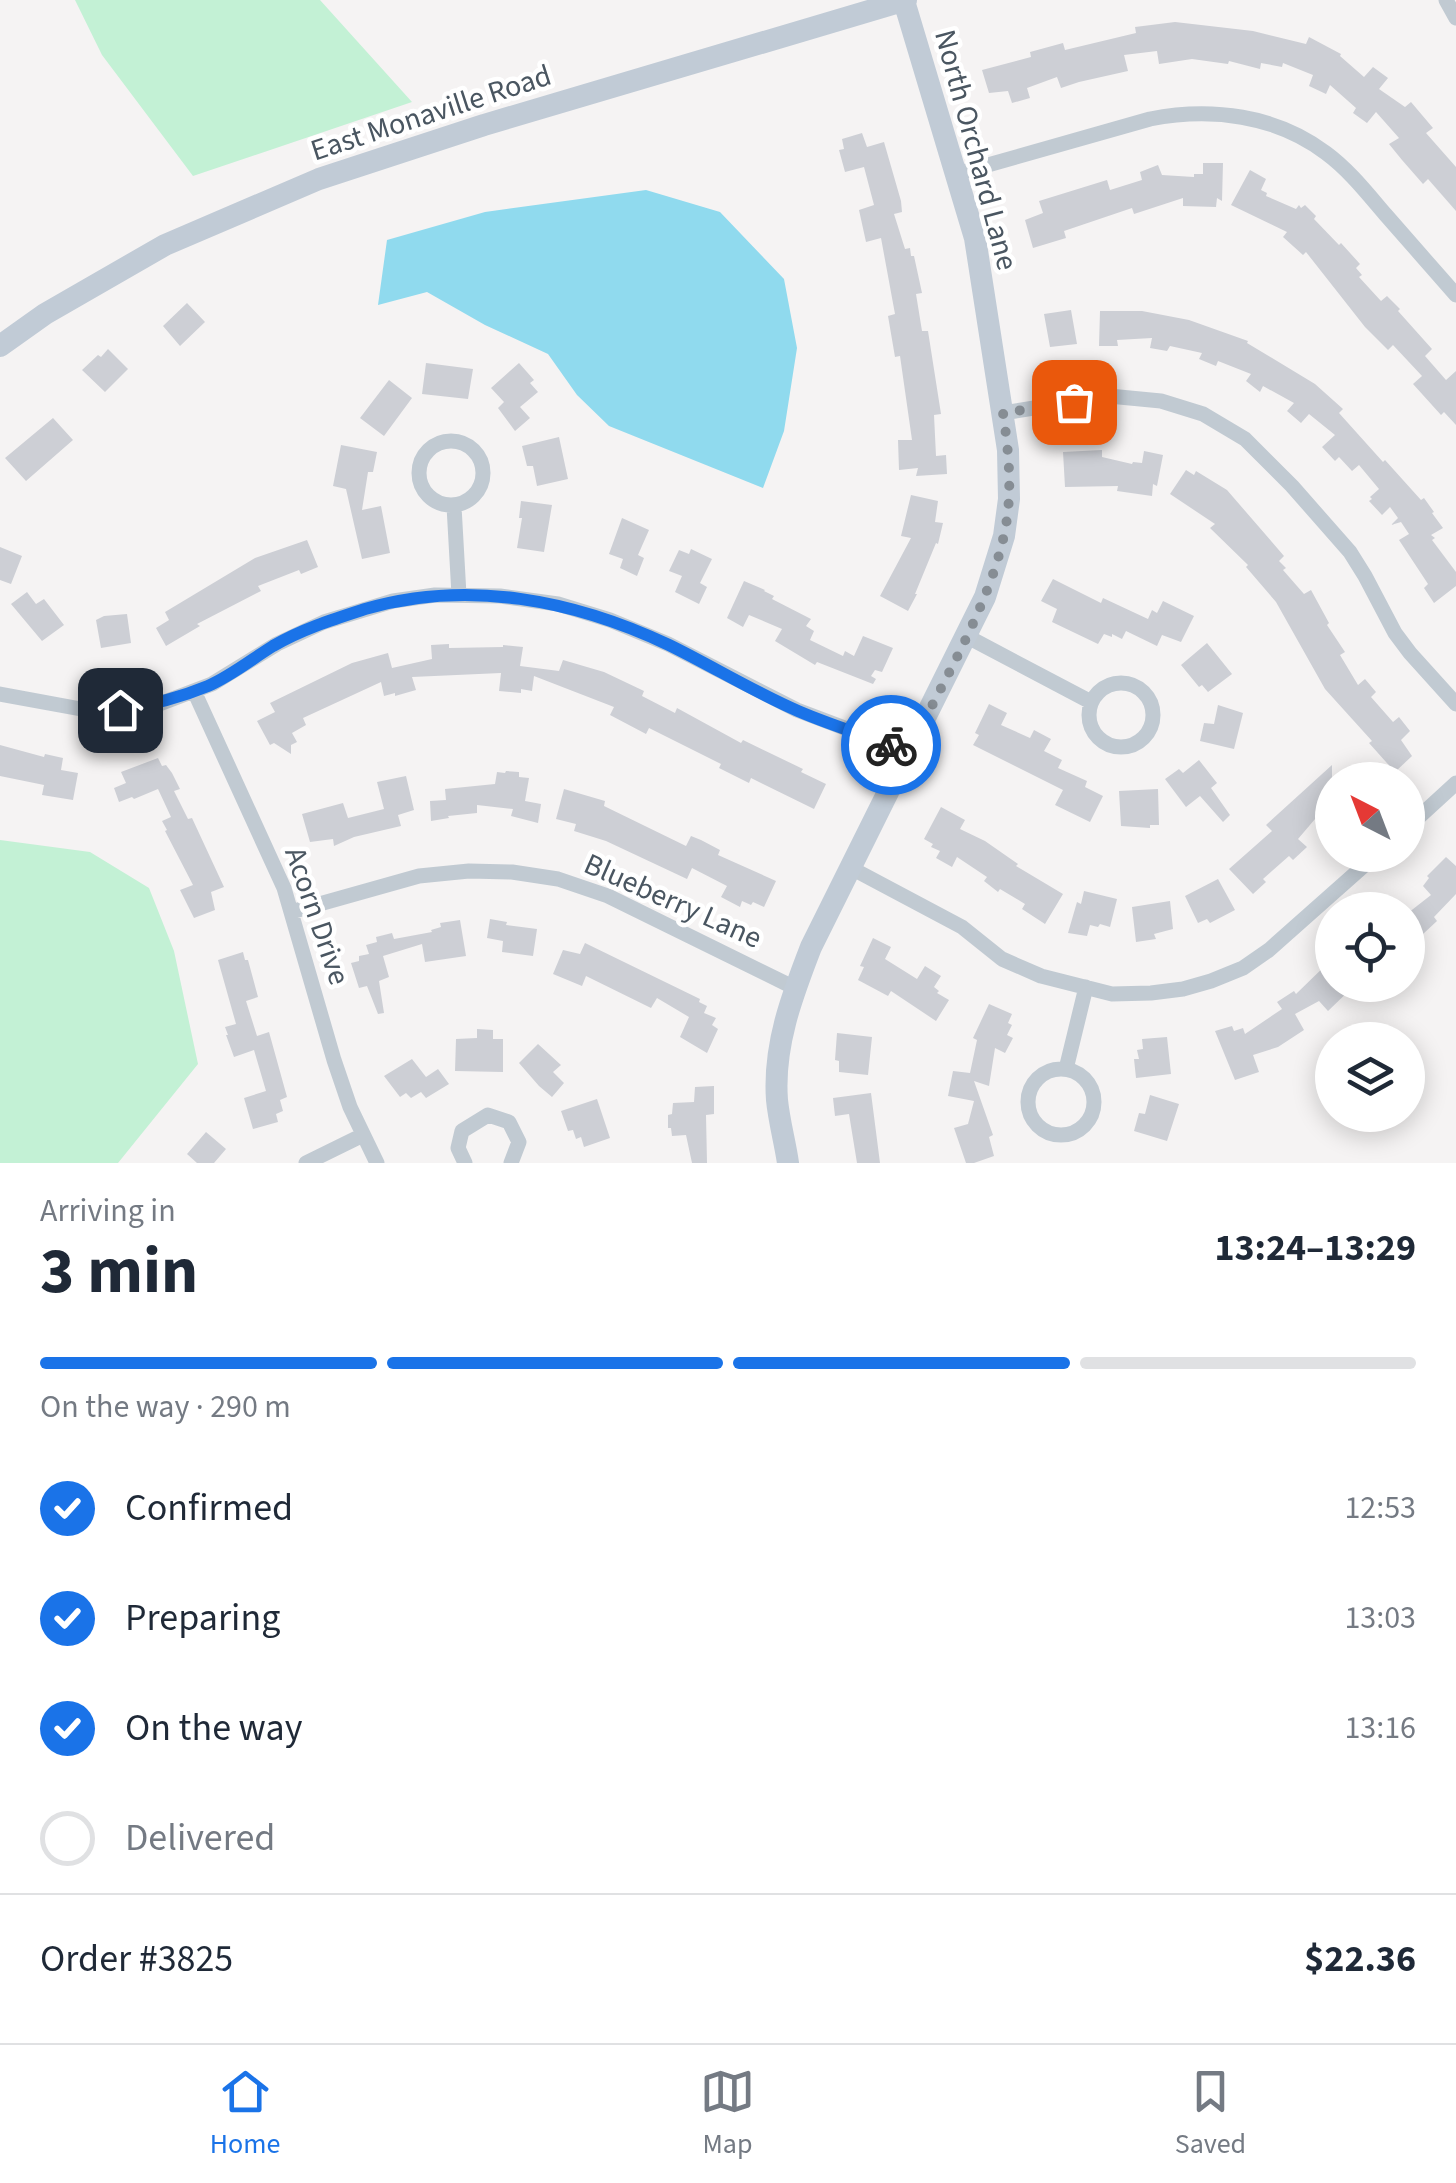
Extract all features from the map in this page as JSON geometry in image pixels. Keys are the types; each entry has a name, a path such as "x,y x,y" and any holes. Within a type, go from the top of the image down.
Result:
{"street":[{"name":"North Orchard Lane","path":"788,1163 777,1101 778,1063 788,1006 850,868 985,597 1004,536 1009,499 1008,450 975,238 905,0"},
{"name":"East Monaville Road","path":"0,346 46,314 165,245 319,179 484,125 905,0"},
{"path":"1446,0 1456,18"},
{"path":"956,174 1176,114 1201,112 1256,120 1284,129 1325,152 1352,176 1456,295"},
{"path":"1003,413 1109,396 1161,401 1203,414 1245,439 1350,552 1395,633 1456,704"},
{"path":"452,440 472,448 483,467 480,488 474,497 454,506 434,501 420,484 418,474 425,454 452,440"},
{"path":"454,506 459,595"},
{"path":"0,694 81,710 120,710 162,703 212,684 277,644 324,622 393,601 435,595 500,596 558,604 610,620 668,644 797,710 908,752"},
{"path":"966,636 1092,702"},
{"path":"1114,683 1135,686 1143,692 1152,710 1149,730 1133,744 1112,745 1102,740 1090,724 1092,702 1114,683"},
{"name":"Acorn Drive","path":"194,691 284,888 334,1060 377,1163"},
{"path":"1425,811 1456,783"},
{"path":"850,868 962,927 1002,959 1041,976 1112,994 1183,989 1243,968 1270,950 1357,872"},
{"name":"Blueberry Lane","path":"291,912 420,876 512,872 558,879 608,896 795,988"},
{"path":"1066,1069 1086,987"},
{"path":"1066,1069 1085,1079 1091,1088 1093,1110 1088,1120 1071,1133 1050,1133 1040,1127 1029,1110 1031,1088 1045,1073 1066,1069"},
{"path":"466,1163 458,1148 462,1131 488,1114 509,1122 519,1142 511,1163"},
{"path":"306,1163 363,1135"}],"green space":[{"path":"75,0 320,0 412,102 193,176 102,55"},
{"path":"0,840 90,852 149,888 174,951 198,1064 118,1163 0,1163"}],"water":[{"path":"646,190 720,212 784,279 797,348 784,431 763,488 609,426 577,395 548,354 427,292 378,305 387,240 485,212"}],"building":[{"path":"1175,22 1253,31 1306,44 1309,37 1341,54 1364,77 1373,67 1388,78 1379,89 1405,107 1411,102 1433,128 1426,133 1456,167 1456,211 1428,179 1423,184 1389,144 1399,138 1376,112 1367,123 1353,113 1356,108 1330,85 1326,94 1309,86 1313,75 1283,63 1282,67 1261,63 1260,69 1229,61 1228,64 1192,59 1159,64 1157,51 1124,55 1128,71 1061,88 1057,77 1027,88 1030,98 1012,103 1008,91 989,93 982,70 1031,57 1030,52 1063,43 1065,50 1136,33 1135,27"},
{"path":"862,133 867,147 884,142 901,201 902,212 894,214 905,249 910,248 914,256 922,293 916,294 922,331 928,331 941,414 934,415 936,456 946,455 947,474 916,476 918,468 899,470 898,440 912,440 900,356 895,357 888,316 895,314 881,238 866,242 859,210 874,205 864,167 845,172 839,150 844,149 842,139"},
{"path":"1203,163 1223,163 1222,201 1217,198 1216,207 1183,206 1183,198 1134,214 1132,208 1064,231 1066,238 1033,248 1025,220 1043,213 1039,201 1107,180 1110,190 1142,180 1140,172 1158,165 1162,175 1194,177 1203,174"},
{"path":"1250,170 1266,179 1261,190 1266,196 1296,209 1305,205 1316,216 1314,219 1360,264 1356,268 1362,275 1359,277 1381,301 1387,296 1432,349 1425,356 1446,380 1456,371 1456,425 1444,412 1441,415 1413,384 1422,376 1393,345 1388,350 1365,327 1306,252 1303,255 1283,237 1287,232 1231,205"},
{"path":"187,303 205,322 180,346 163,326"},
{"path":"1071,310 1077,344 1050,347 1044,314"},
{"path":"1100,311 1142,311 1189,320 1248,341 1315,384 1343,409 1339,413 1434,512 1443,528 1431,535 1435,538 1432,540 1456,572 1456,586 1434,603 1424,588 1428,584 1399,540 1409,534 1401,522 1391,525 1398,518 1390,507 1382,515 1369,501 1379,489 1359,465 1352,471 1322,447 1335,435 1309,414 1301,423 1287,411 1294,403 1263,386 1260,392 1246,381 1251,374 1218,361 1216,366 1199,359 1202,353 1170,346 1167,351 1150,348 1152,338 1117,340 1118,346 1099,346"},
{"path":"108,349 128,369 105,392 82,370"},
{"path":"426,363 473,369 468,399 422,394"},
{"path":"519,363 534,380 530,383 538,392 520,407 530,418 515,431 498,408 504,402 491,388"},
{"path":"389,380 412,398 384,436 360,418"},
{"path":"53,418 73,440 26,481 5,458"},
{"path":"559,437 568,479 537,486 533,466 527,466 522,446"},
{"path":"341,445 377,452 373,472 368,472 362,510 381,506 390,553 362,559 346,489 333,486"},
{"path":"1102,450 1102,457 1132,464 1142,463 1144,451 1163,455 1152,496 1117,491 1118,486 1065,487 1063,452"},
{"path":"1186,470 1194,475 1196,471 1227,490 1284,556 1279,561 1286,568 1283,570 1304,594 1311,590 1358,685 1365,679 1376,692 1371,697 1393,722 1399,717 1410,731 1401,740 1412,756 1406,762 1386,762 1369,743 1372,741 1325,689 1276,602 1248,565 1210,528 1215,524 1170,494"},
{"path":"911,495 938,501 935,522 943,523 938,544 908,611 880,596 911,538 901,536"},
{"path":"521,501 552,505 544,552 517,548"},
{"path":"622,518 649,530 638,555 644,558 637,576 620,568 623,559 609,554"},
{"path":"307,540 318,567 258,586 261,591 197,624 200,626 166,646 156,628 169,620 165,612 255,558"},
{"path":"0,547 22,556 11,584 0,580"},
{"path":"691,549 712,559 700,583 707,587 699,604 675,592 682,576 669,571 679,550 689,554"},
{"path":"1053,579 1101,603 1103,598 1148,619 1152,610 1157,613 1163,601 1194,616 1181,642 1162,635 1157,646 1126,631 1122,639 1104,634 1098,644 1052,622 1057,609 1041,601"},
{"path":"744,581 811,619 806,626 814,631 810,640 843,656 845,651 854,656 863,636 893,648 882,672 875,670 871,676 876,679 873,684 817,662 815,665 775,641 782,629 749,615 743,627 727,618"},
{"path":"27,592 36,604 44,599 64,625 42,641 11,604"},
{"path":"127,614 131,643 101,648 96,620"},
{"path":"1207,643 1232,674 1208,692 1181,665"},
{"path":"449,644 449,648 523,647 520,666 559,671 563,660 604,672 644,691 642,696 675,713 677,708 826,784 814,809 751,778 749,783 719,768 721,764 649,728 646,734 610,715 614,707 534,676 532,691 521,689 521,693 499,691 501,673 412,677 416,690 395,696 384,696 381,682 303,718 306,725 292,733 297,742 291,745 291,754 274,743 270,745 257,721 275,712 270,703 352,663 388,653 392,668 432,659 431,645"},
{"path":"989,704 1007,713 1001,725 1030,738 1034,730 1051,739 1044,751 1062,760 1058,768 1087,781 1085,787 1103,796 1090,822 1055,805 1063,790 973,745"},
{"path":"1218,705 1243,713 1234,749 1200,741 1204,723 1214,724"},
{"path":"0,745 63,758 61,770 78,773 73,800 42,795 44,785 0,776"},
{"path":"158,758 172,773 180,789 174,791 188,819 192,818 224,887 211,892 215,910 194,918 180,890 193,885 165,831 162,821 171,817 158,789 119,802 114,788 126,783 121,772"},
{"path":"1199,760 1217,783 1211,788 1230,815 1223,822 1200,796 1186,807 1165,779 1179,769 1183,773"},
{"path":"497,772 529,778 525,801 541,804 538,823 511,816 513,809 477,805 477,813 431,821 430,801 446,800 445,789 495,784"},
{"path":"406,776 414,810 398,815 401,826 334,846 333,839 310,842 302,814 343,803 348,818 384,809 377,782"},
{"path":"1315,780 1315,819 1298,839 1307,847 1293,860 1289,856 1263,879 1266,882 1253,894 1229,869 1272,831 1266,825"},
{"path":"564,789 605,801 604,806 686,846 691,836 701,840 720,850 718,855 776,881 764,907 742,901 740,907 721,897 727,886 692,868 687,879 606,841 574,831 576,824 556,819"},
{"path":"1158,789 1159,825 1121,826 1119,791"},
{"path":"941,807 965,820 960,829 985,841 1016,866 1063,894 1045,924 1022,909 1025,904 1000,889 998,892 984,881 987,877 957,857 952,867 936,858 940,851 924,839"},
{"path":"1446,857 1456,866 1456,894 1425,932 1425,900 1431,895 1423,886 1427,876"},
{"path":"1218,879 1235,910 1210,923 1207,919 1198,923 1185,896"},
{"path":"1084,891 1117,899 1110,927 1090,925 1087,936 1068,933"},
{"path":"1170,901 1173,929 1154,934 1156,939 1136,942 1132,907"},
{"path":"490,919 537,929 533,956 502,952 503,941 487,938"},
{"path":"460,920 466,956 425,962 422,944 383,956 389,977 379,981 384,1013 378,1014 367,986 359,988 351,963 369,954 366,945 377,942 376,937 392,933 394,939 432,932 441,927 440,923"},
{"path":"873,938 891,947 885,959 917,979 925,966 941,976 934,987 949,1000 936,1021 891,991 888,996 858,980"},
{"path":"585,943 700,999 707,1006 704,1013 716,1018 712,1025 718,1029 707,1053 680,1037 689,1017 657,998 651,1008 586,976 582,986 553,974 563,950 580,954"},
{"path":"243,952 258,997 246,1001 257,1036 269,1032 287,1097 280,1100 283,1111 276,1114 278,1122 253,1129 244,1098 266,1091 254,1050 234,1057 225,1027 236,1024 218,960"},
{"path":"1315,976 1317,1002 1295,1014 1304,1030 1278,1047 1253,1055 1259,1072 1235,1080 1215,1031 1232,1026 1234,1031 1243,1028 1245,1034 1282,1009 1277,1002 1294,991 1296,994"},
{"path":"1320,1002 1337,1002 1328,1011"},
{"path":"989,1004 1012,1014 1007,1035 1013,1038 1005,1053 995,1048 989,1086 974,1081 993,1135 989,1137 994,1156 966,1163 954,1128 968,1124 974,1101 948,1096 953,1071 970,1073 977,1040 973,1038"},
{"path":"477,1029 493,1030 493,1039 503,1039 503,1072 455,1071 456,1039 477,1038"},
{"path":"837,1033 872,1037 868,1075 839,1072 839,1061 835,1060"},
{"path":"1167,1037 1171,1074 1136,1078 1134,1059 1139,1059 1137,1050 1143,1049 1142,1039"},
{"path":"538,1044 561,1065 553,1072 564,1083 552,1097 519,1063"},
{"path":"412,1059 426,1077 438,1069 449,1084 426,1098 421,1092 411,1098 406,1093 400,1097 384,1076"},
{"path":"714,1086 714,1114 706,1115 707,1163 692,1163 686,1135 672,1136 668,1115 672,1114 673,1103 694,1102 695,1087"},
{"path":"871,1093 880,1163 857,1163 849,1114 835,1116 833,1098"},
{"path":"1150,1095 1179,1104 1167,1141 1134,1131 1139,1113 1145,1114"},
{"path":"597,1099 610,1138 584,1147 581,1137 576,1139 573,1130 568,1131 561,1111"},
{"path":"206,1132 226,1149 214,1163 197,1163 187,1154"}],"way so far":[{"path":"891,745 908,752 985,597 1004,536 1009,499 1003,413 1074,402"}],"route":[{"path":"120,710 162,703 212,684 300,633 393,601 435,595 500,596 558,604 610,620 668,644 797,710 891,745"}]}
